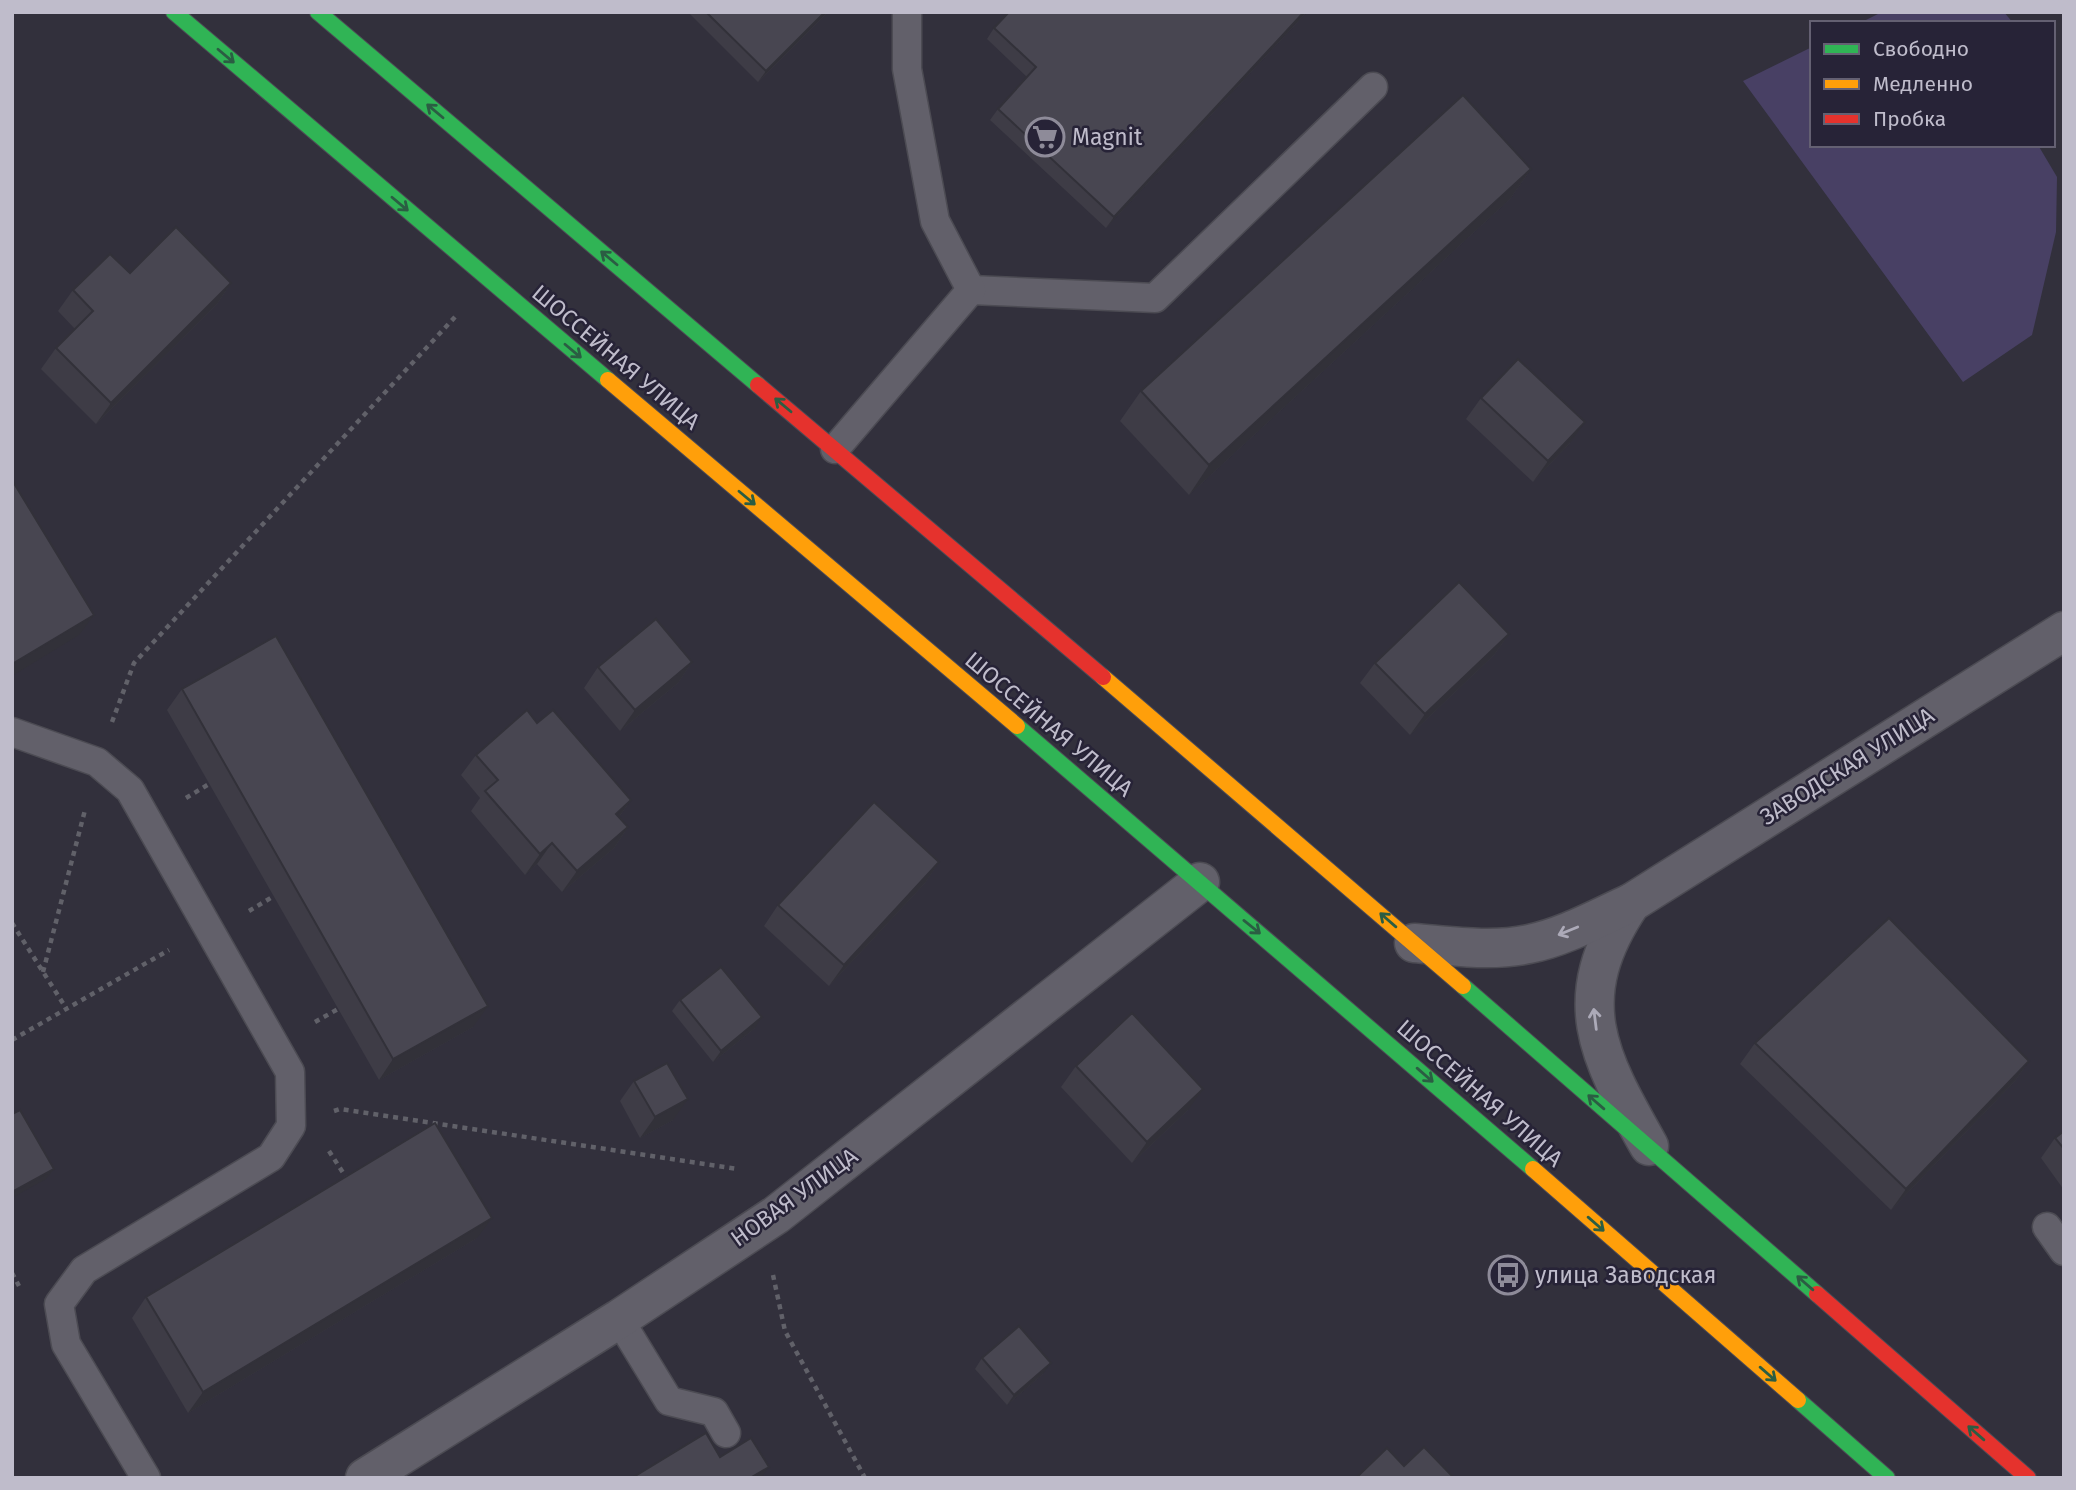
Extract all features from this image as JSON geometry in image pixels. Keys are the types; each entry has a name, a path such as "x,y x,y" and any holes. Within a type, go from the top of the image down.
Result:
{"main road":[{"name":"ШОССЕЙНАЯ УЛИЦА","path":"174,12 1200,883 1888,1478"},
{"path":"318,12 338,22 1414,943 2028,1478"}],"street":[{"name":"ЗАВОДСКАЯ УЛИЦА","path":"1414,943 1484,949 1529,944 1566,932 1631,903 2064,631"},
{"name":"НОВАЯ УЛИЦА","path":"365,1478 619,1319 776,1215 1200,883"},
{"name":"ЗАВОДСКАЯ УЛИЦА","path":"1631,903 1611,932 1597,974 1593,1018 1613,1082 1650,1148"}],"lane":[{"path":"906,12 907,69 935,221 971,290"},
{"path":"971,290 1155,298 1373,87"},
{"path":"835,450 971,290"},
{"path":"12,732 97,762 130,790 290,1072 291,1126 271,1157 84,1270 59,1304 66,1344 146,1478"},
{"path":"2047,1227 2064,1251"},
{"path":"619,1319 669,1401 714,1412 726,1433"}],"path":[{"path":"43,972 97,762 134,663 455,317"},
{"path":"12,923 66,1008"},
{"path":"12,1040 208,928"},
{"path":"330,1112 340,1109 738,1168"},
{"path":"776,1215 773,1276 785,1331 865,1478"}],"shaded area":[{"path":"1882,12 2004,12 2011,21 1864,21"},
{"path":"1810,48 1810,147 2039,147 2057,177 2056,232 2032,335 1963,382 1743,81"}],"building":[{"path":"706,12 825,12 766,71"},
{"path":"1009,12 1304,12 1114,217 998,109 1036,67 994,28"},
{"path":"1463,95 1531,169 1209,465 1141,391"},
{"path":"176,227 231,283 111,403 56,348 93,311 73,290 110,254 130,273"},
{"path":"1518,359 1585,422 1548,461 1481,398"},
{"path":"12,480 94,615 12,664"},
{"path":"1459,582 1509,634 1425,714 1375,663"},
{"path":"656,619 692,662 635,710 598,667"},
{"path":"276,636 488,1006 393,1059 182,689"},
{"path":"527,710 537,723 553,710 631,800 616,814 628,827 577,871 552,843 540,854 485,791 498,780 476,755"},
{"path":"874,802 939,862 844,965 778,905"},
{"path":"1889,918 2029,1061 1906,1189 1755,1043"},
{"path":"721,967 762,1017 721,1051 680,1000"},
{"path":"1132,1013 1203,1089 1147,1142 1076,1066"},
{"path":"667,1063 688,1099 655,1117 634,1081"},
{"path":"20,1110 54,1169 12,1192 12,1114"},
{"path":"435,1123 492,1218 203,1392 146,1297"},
{"path":"2064,1131 2064,1149 2055,1138"},
{"path":"1019,1326 1051,1363 1014,1395 982,1358"},
{"path":"706,1433 720,1457 751,1438 769,1467 750,1478 632,1478"},
{"path":"1424,1447 1454,1478 1356,1478 1387,1448 1404,1466"}],"traffic: fast":[{"path":"174,12 608,380"},
{"path":"318,12 758,385"},
{"path":"1017,726 1533,1169"},
{"path":"1463,986 1817,1294"},
{"path":"1798,1400 1887,1478"}],"traffic: slow":[{"path":"608,380 1017,726"},
{"path":"1103,677 1463,986"},
{"path":"1533,1169 1798,1400"}],"traffic: jam":[{"path":"758,385 1103,677"},
{"path":"1817,1294 2028,1478"}],"place":[{"name":"Magnit","path":"1045,137"},
{"name":"улица Заводская","path":"1508,1275"}]}
